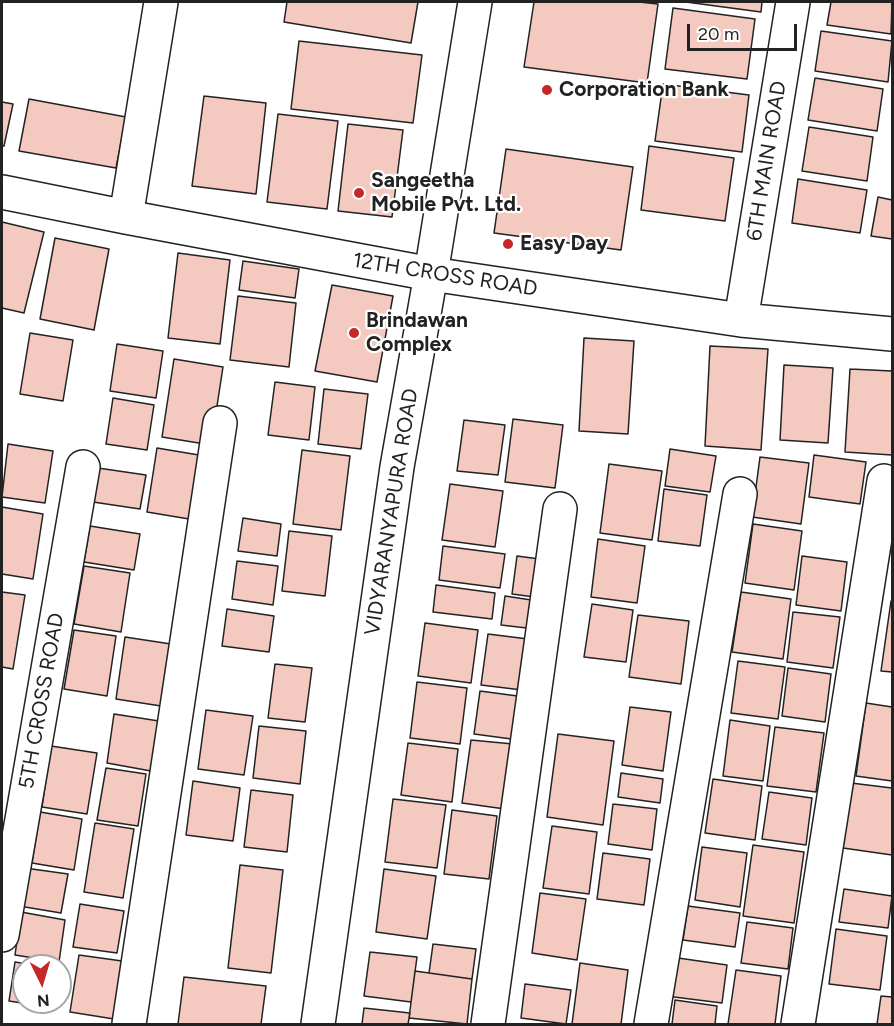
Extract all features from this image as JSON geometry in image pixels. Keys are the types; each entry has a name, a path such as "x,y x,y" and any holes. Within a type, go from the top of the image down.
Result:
{"street":[{"path":"126,217 161,2"},
{"name":"VIDYARANYAPURA ROAD","path":"318,1024 395,478 475,2"},
{"name":"6TH MAIN ROAD","path":"741,320 793,2"},
{"name":"12TH CROSS ROAD","path":"2,192 431,274 741,320 892,334"},
{"path":"129,1024 220,423"},
{"name":"5TH CROSS ROAD","path":"2,935 83,467"},
{"path":"798,1024 884,481"},
{"path":"651,1024 740,494"},
{"path":"488,1024 560,510"}],"building":[{"path":"287,2 418,2 411,43 284,22"},
{"path":"534,2 658,4 647,83 524,67"},
{"path":"686,2 762,2 761,12"},
{"path":"831,2 892,2 891,34 827,25"},
{"path":"673,8 755,19 747,79 665,69"},
{"path":"821,31 892,41 888,82 815,71"},
{"path":"299,41 422,55 413,123 291,109"},
{"path":"815,78 883,89 877,131 808,120"},
{"path":"663,84 749,95 742,152 655,141"},
{"path":"204,96 266,103 256,194 192,186"},
{"path":"29,99 126,117 116,168 19,151"},
{"path":"2,102 13,104 4,146 2,146"},
{"path":"278,114 338,121 327,209 267,202"},
{"path":"348,124 403,130 392,217 338,211"},
{"path":"809,127 873,137 867,181 802,171"},
{"path":"649,146 734,158 725,221 641,210"},
{"path":"506,149 633,167 621,250 494,233"},
{"path":"798,179 867,190 860,233 792,223"},
{"path":"878,197 892,200 892,239 871,236"},
{"path":"2,222 44,232 24,313 2,308"},
{"path":"55,238 109,249 94,330 40,319"},
{"path":"178,253 230,260 220,344 168,338"},
{"path":"243,261 299,269 295,298 239,290"},
{"name":"Brindawan Complex","path":"332,285 393,296 377,382 315,371"},
{"path":"238,296 296,303 289,367 230,360"},
{"path":"30,333 73,340 63,401 20,394"},
{"path":"584,338 634,341 628,434 579,431"},
{"path":"117,344 163,351 156,398 110,391"},
{"path":"710,346 768,349 761,450 705,446"},
{"path":"174,359 223,367 211,445 162,437"},
{"path":"784,365 833,368 828,443 780,440"},
{"path":"850,369 892,371 892,455 845,452"},
{"path":"275,382 315,387 309,440 268,435"},
{"path":"324,389 368,394 361,449 318,444"},
{"path":"113,398 154,405 147,450 106,444"},
{"path":"513,419 563,425 555,488 505,482"},
{"path":"464,420 505,425 498,475 457,471"},
{"path":"8,444 53,451 45,503 2,497"},
{"path":"157,448 199,455 189,519 147,512"},
{"path":"670,449 716,456 710,492 665,486"},
{"path":"302,450 350,456 341,530 293,524"},
{"path":"814,455 866,462 860,504 809,497"},
{"path":"760,457 809,463 801,524 752,517"},
{"path":"609,464 662,471 652,540 600,533"},
{"path":"98,468 146,475 140,509 93,502"},
{"path":"450,484 503,491 495,547 442,540"},
{"path":"664,489 707,495 700,546 658,541"},
{"path":"2,507 43,514 33,579 2,574"},
{"path":"243,518 281,524 277,556 238,551"},
{"path":"753,524 802,531 794,590 745,583"},
{"path":"90,526 140,534 134,570 84,562"},
{"path":"289,531 332,536 325,596 282,591"},
{"path":"598,539 645,546 637,603 591,597"},
{"path":"443,546 505,554 500,588 439,580"},
{"path":"517,556 547,560 542,598 512,594"},
{"path":"802,556 847,562 841,611 796,605"},
{"path":"237,561 278,566 273,605 232,599"},
{"path":"84,566 130,573 121,632 74,624"},
{"path":"436,585 495,593 492,619 433,612"},
{"path":"2,592 25,595 13,669 2,667"},
{"path":"741,592 791,599 783,659 732,652"},
{"path":"505,596 538,601 535,629 501,625"},
{"path":"892,601 892,672 881,671"},
{"path":"592,604 633,610 626,662 584,657"},
{"path":"227,609 274,616 269,652 222,646"},
{"path":"793,612 840,617 833,668 787,662"},
{"path":"638,615 689,621 681,684 629,677"},
{"path":"425,623 478,630 471,683 418,676"},
{"path":"74,630 116,636 107,696 64,689"},
{"path":"488,634 528,639 522,690 481,685"},
{"path":"125,637 171,644 161,706 116,699"},
{"path":"738,661 785,667 778,719 731,713"},
{"path":"275,664 312,668 305,722 268,718"},
{"path":"788,668 831,674 825,722 782,716"},
{"path":"417,682 467,688 460,744 410,738"},
{"path":"480,691 525,697 519,740 474,734"},
{"path":"866,703 892,707 892,781 856,776"},
{"path":"630,707 671,712 663,771 622,765"},
{"path":"206,710 253,716 244,775 198,769"},
{"path":"114,714 159,721 151,771 107,763"},
{"path":"730,720 770,726 763,781 723,776"},
{"path":"259,726 306,731 300,784 253,778"},
{"path":"775,727 824,733 816,792 767,786"},
{"path":"558,734 614,741 603,825 547,817"},
{"path":"471,740 513,744 505,809 462,803"},
{"path":"408,743 458,749 452,802 401,795"},
{"path":"51,746 97,753 87,814 42,807"},
{"path":"106,768 146,774 138,826 97,820"},
{"path":"621,773 663,779 660,803 618,797"},
{"path":"713,779 762,786 755,840 705,833"},
{"path":"193,781 240,788 233,841 186,835"},
{"path":"851,783 892,788 892,855 843,848"},
{"path":"251,790 293,795 287,852 244,847"},
{"path":"769,792 812,798 806,845 762,839"},
{"path":"393,799 446,805 437,868 385,862"},
{"path":"613,804 657,809 652,850 608,844"},
{"path":"452,810 497,816 489,879 444,874"},
{"path":"40,812 82,819 74,870 32,863"},
{"path":"95,823 134,829 123,898 84,892"},
{"path":"552,826 597,832 589,894 543,888"},
{"path":"753,845 804,852 794,923 743,916"},
{"path":"702,847 747,853 740,907 695,900"},
{"path":"603,853 650,859 644,905 597,899"},
{"path":"240,865 283,870 271,973 228,968"},
{"path":"25,868 68,874 61,913 19,906"},
{"path":"384,869 436,876 427,939 376,932"},
{"path":"844,889 892,896 888,928 839,922"},
{"path":"540,893 586,899 577,960 532,953"},
{"path":"80,904 124,911 117,953 73,947"},
{"path":"688,906 740,913 735,947 683,940"},
{"path":"21,912 65,920 60,954 15,954"},
{"path":"747,922 793,928 788,969 741,963"},
{"path":"836,929 887,936 880,990 829,984"},
{"path":"433,944 476,949 472,979 429,973"},
{"path":"370,952 417,957 411,1002 364,996"},
{"path":"79,955 122,961 114,1019 72,1012"},
{"path":"671,957 727,965 722,1003 666,996"},
{"path":"580,963 628,970 621,1024 572,1024"},
{"path":"736,970 781,976 775,1024 728,1024"},
{"path":"415,971 472,979 467,1024 409,1018"},
{"path":"184,977 266,986 261,1024 178,1024"},
{"path":"12,982 12,1001 9,1001"},
{"path":"525,984 571,990 566,1024 521,1018"},
{"path":"881,996 892,997 892,1024 877,1024"},
{"path":"675,1000 717,1006 715,1024 672,1024"},
{"path":"364,1008 410,1013 408,1024 362,1024"}],"place":[{"name":"Corporation Bank","path":"547,90"},
{"name":"Sangeetha Mobile Pvt. Ltd.","path":"359,193"},
{"name":"Easy Day","path":"508,244"},
{"name":"Brindawan Complex","path":"354,333"}]}
